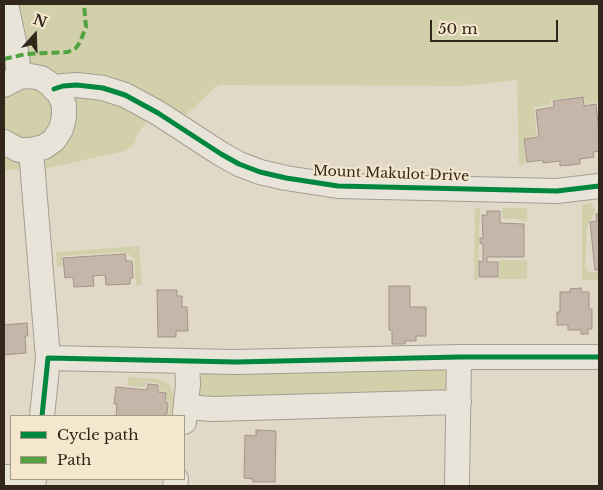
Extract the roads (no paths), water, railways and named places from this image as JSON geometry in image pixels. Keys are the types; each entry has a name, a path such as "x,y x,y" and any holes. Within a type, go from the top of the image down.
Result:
{"street":[{"path":"4,142 19,150 44,147 54,140 61,129 64,117 64,104 59,93 50,84 40,78 30,76 11,81 17,56 6,4"},
{"name":"Mount Makulot Drive","path":"54,89 76,84 103,88 125,95 158,112 239,164 260,172 286,178 348,186 557,191 599,186"},
{"path":"31,150 48,358 42,415"},
{"path":"48,358 187,362 459,357 599,357"},
{"path":"457,486 459,357"},
{"path":"187,362 185,415 213,409 459,402"}]}
